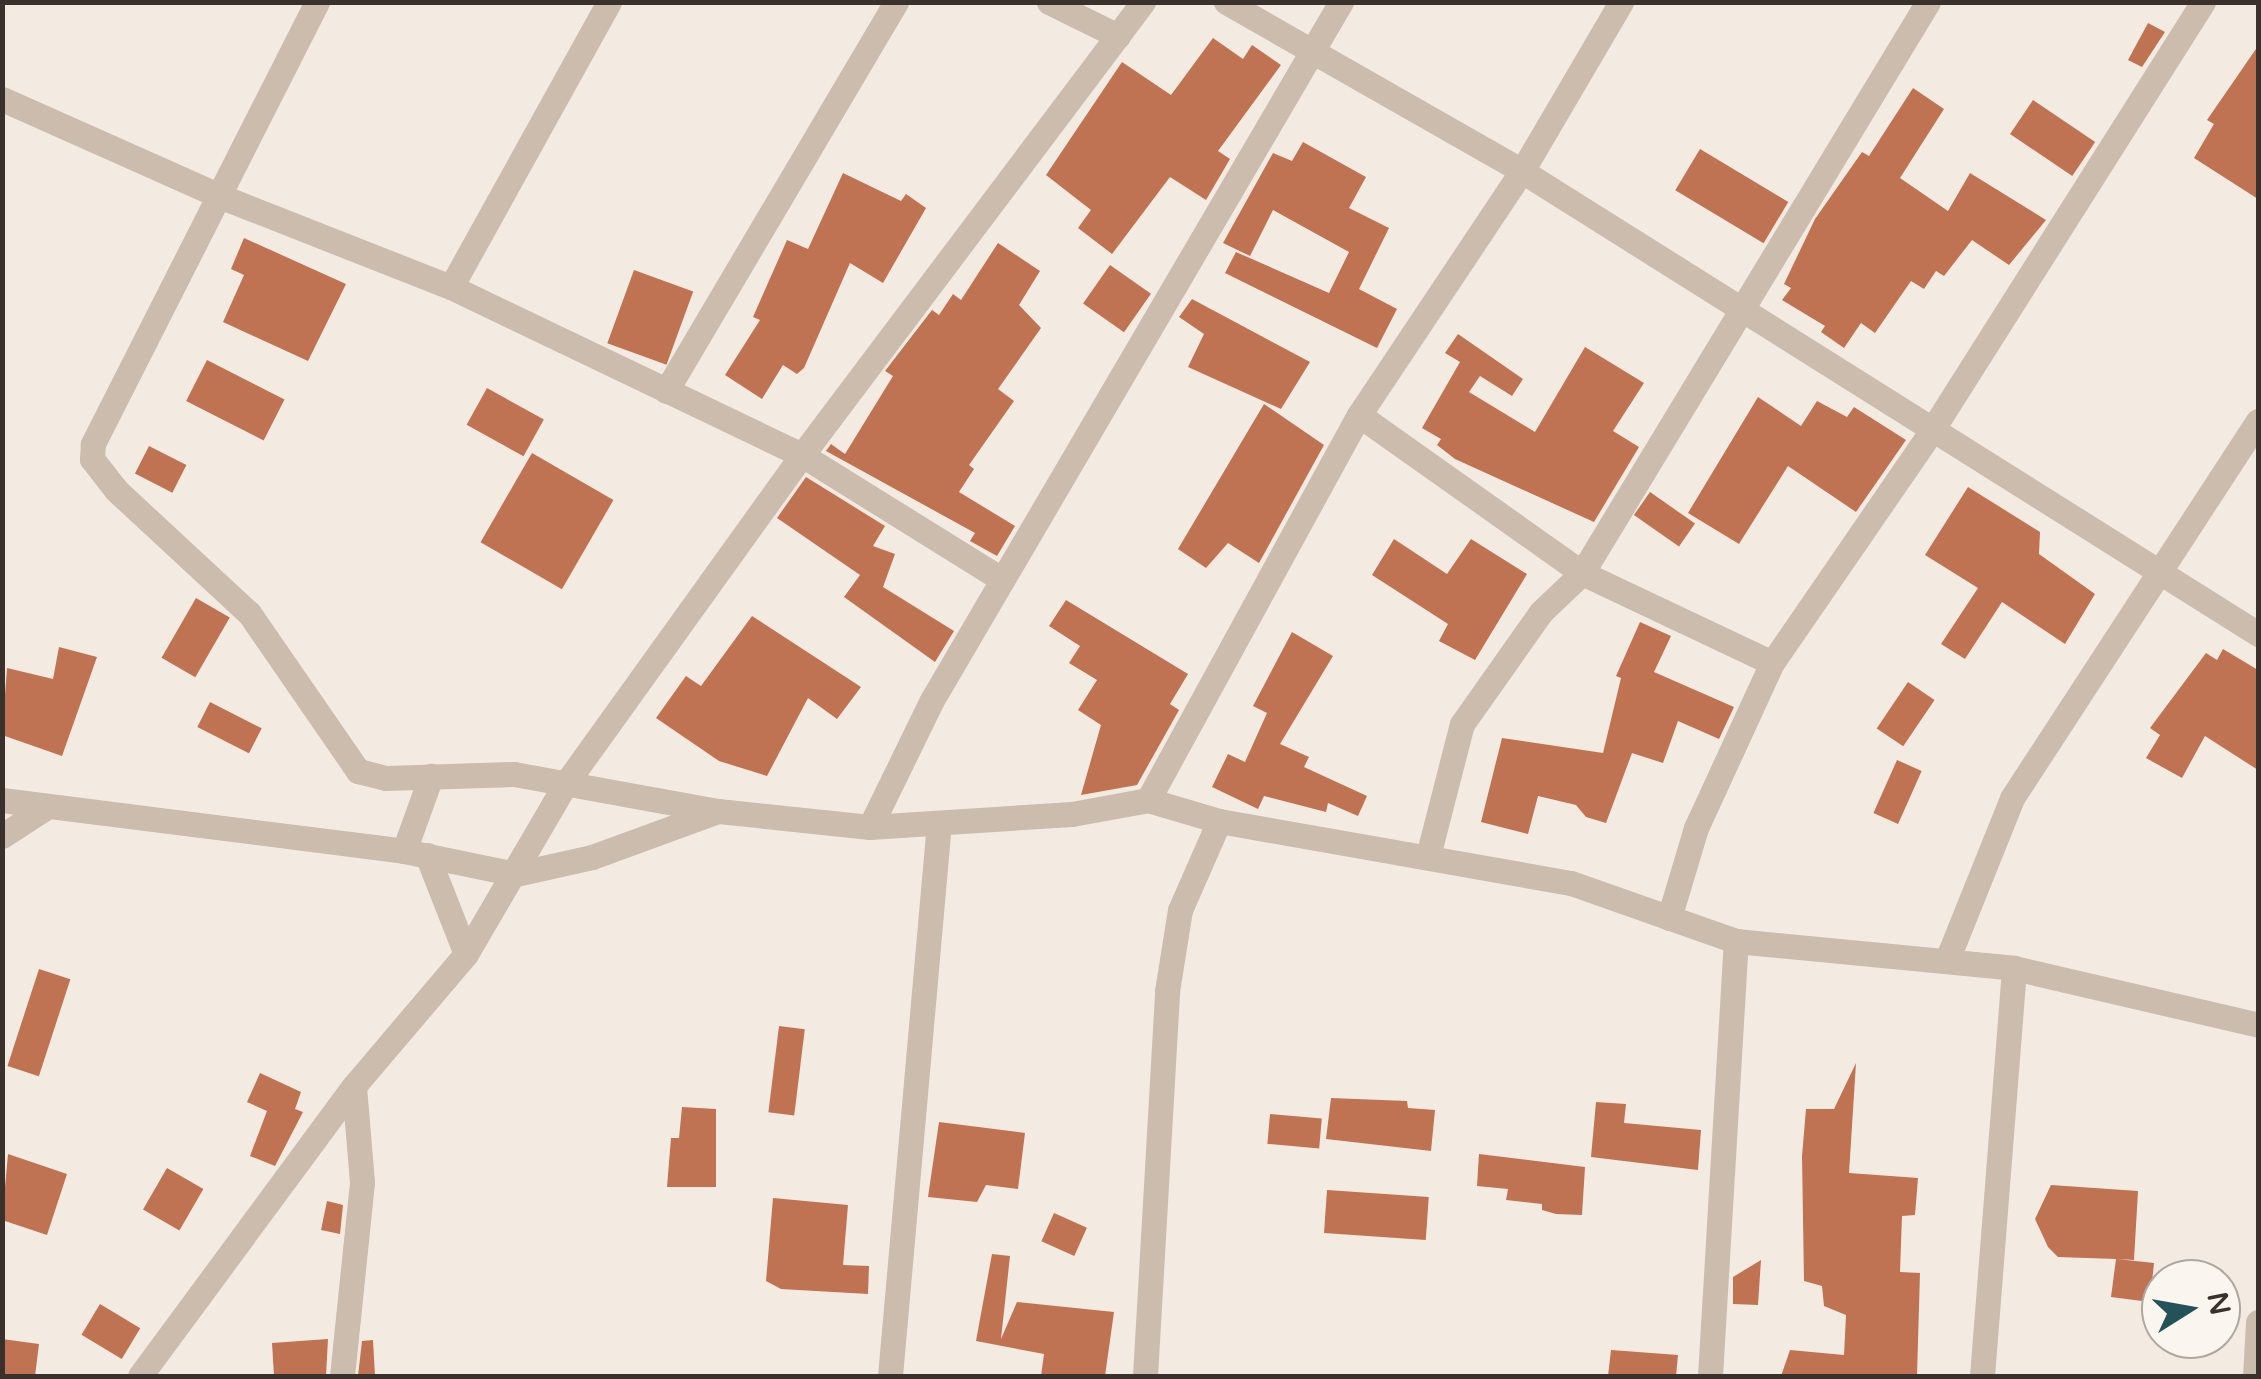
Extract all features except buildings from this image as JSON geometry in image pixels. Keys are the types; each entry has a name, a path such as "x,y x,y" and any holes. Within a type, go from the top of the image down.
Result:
{"street":[{"path":"317,2 222,197 92,444 96,470 225,584 358,771 431,776 514,774 718,811 870,827 1072,814 1148,800 1219,821 1571,884 1736,940 2014,968 2258,1025"},
{"path":"451,288 609,2"},
{"path":"666,391 896,2"},
{"path":"1048,2 1118,36"},
{"path":"140,1376 354,1086 466,954 564,786 802,455 1143,2"},
{"path":"1226,2 1313,55 1522,170 1742,314 1934,427 2161,578 2258,634"},
{"path":"870,827 1002,579 1341,2"},
{"path":"1148,800 1359,415 1522,170 1621,2"},
{"path":"1428,856 1462,724 1542,612 1582,573 1928,2"},
{"path":"1669,918 1696,828 1772,663 1934,427 2203,2"},
{"path":"2,99 222,197 451,288 802,455 1002,579"},
{"path":"1359,415 1582,573 1772,663"},
{"path":"1947,960 2012,798 2161,578 2258,420"},
{"path":"431,776 416,853 466,954"},
{"path":"2,800 416,853 516,874 620,848 718,811"},
{"path":"2,836 48,806"},
{"path":"1145,1376 1167,991 1180,910 1219,821"},
{"path":"890,1376 938,823"},
{"path":"1710,1376 1736,940"},
{"path":"1982,1376 2014,968"},
{"path":"342,1376 362,1182 354,1086"},
{"path":"2255,1376 2258,1322"}]}
